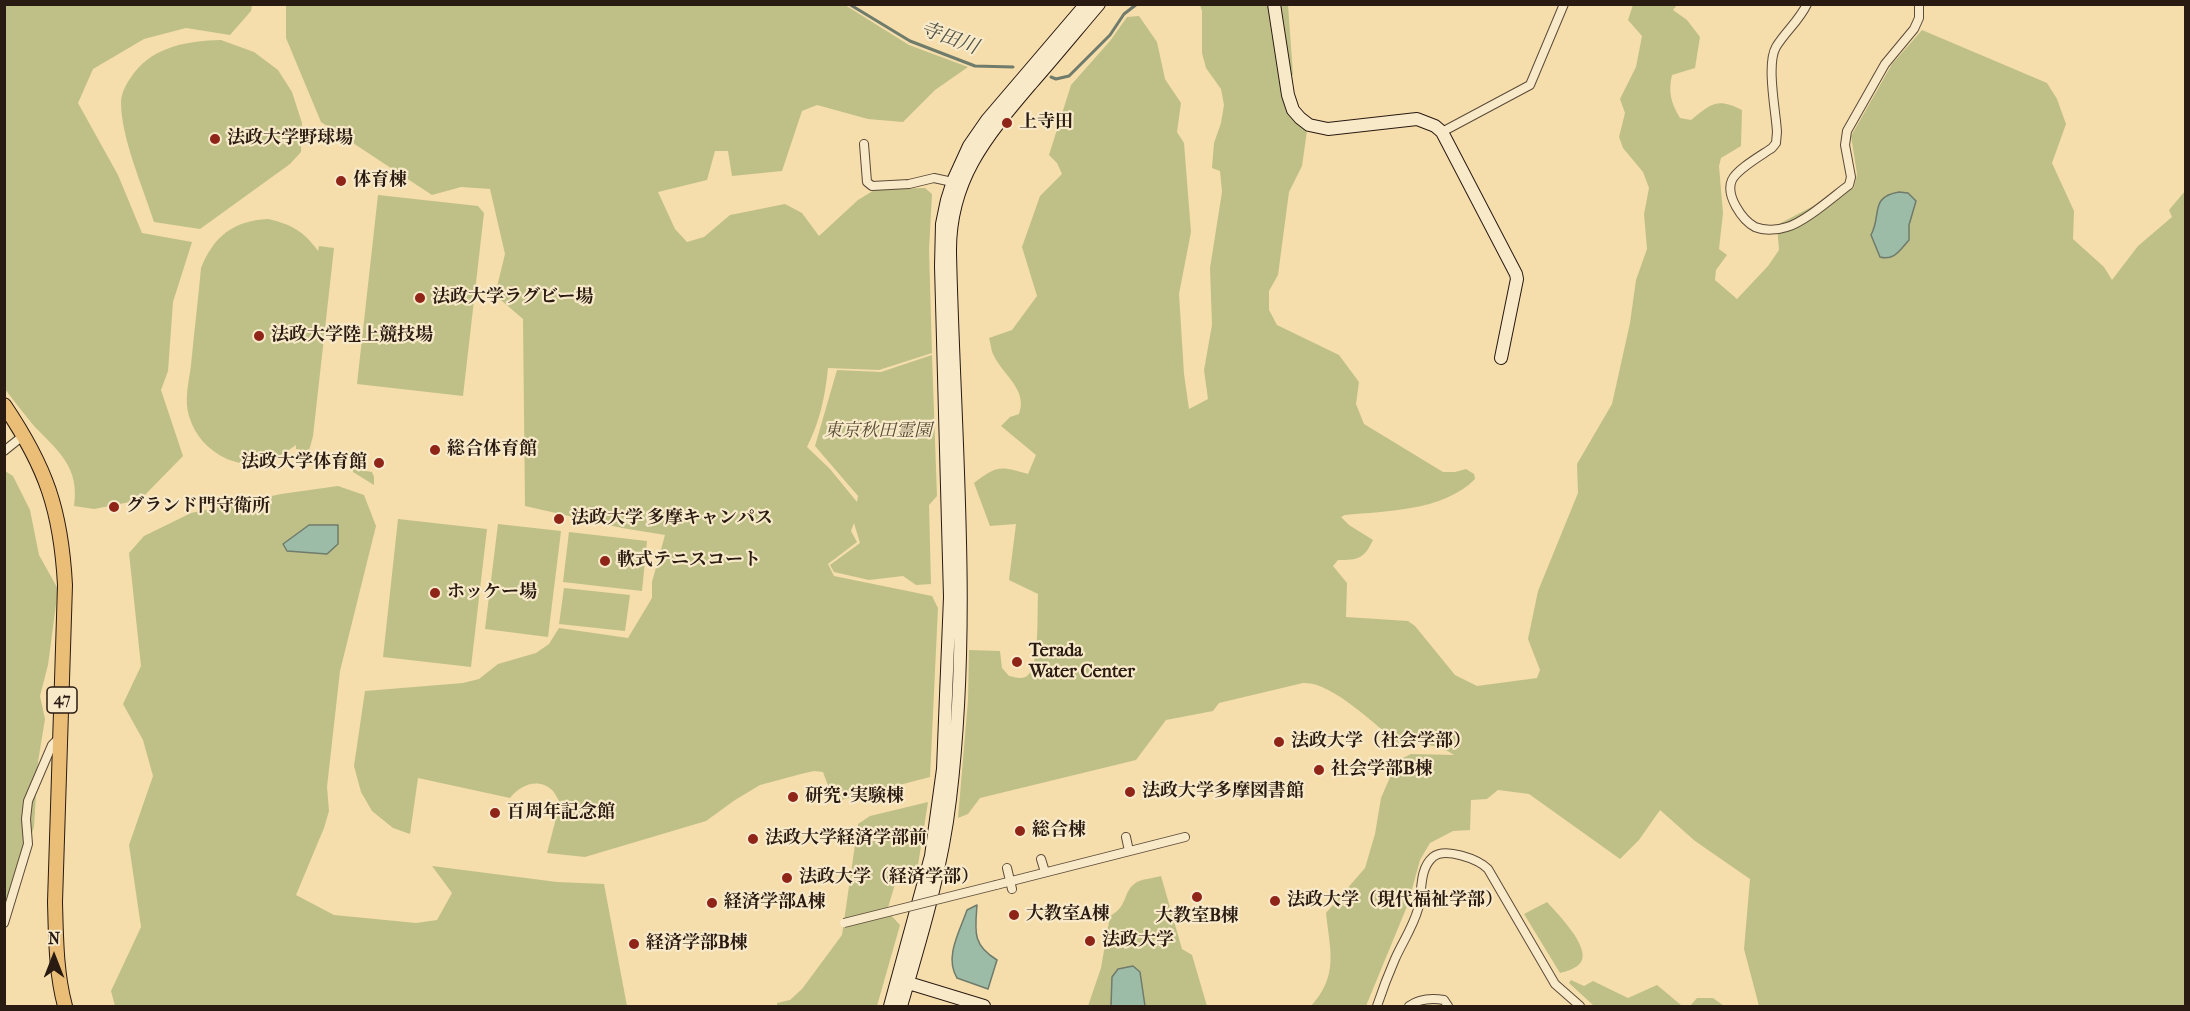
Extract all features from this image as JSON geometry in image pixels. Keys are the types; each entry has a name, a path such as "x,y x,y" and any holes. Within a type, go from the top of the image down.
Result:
{"main road":[{"name":"47","path":"4,405 44,472 58,516 64,552 65,585 55,902 58,964 65,1006"}],"street":[{"path":"958,183 969,146 987,120 1086,4"},
{"path":"901,1006 903,981 948,769 947,698 950,597 941,243 944,212 958,183 993,128 1099,4"},
{"path":"1275,4 1288,94 1293,110 1299,118 1314,127 1328,129 1418,119 1435,126 1442,132 1516,274 1517,279 1501,358"},
{"path":"1442,132 1530,85 1564,4"},
{"path":"1807,4 1801,17 1777,46 1772,59 1778,132 1776,142 1772,148 1737,173 1730,186 1732,199 1744,217 1756,227 1766,230 1794,225 1849,185 1851,177 1845,145 1847,131 1885,64 1914,29 1919,18 1919,4"},
{"path":"864,144 867,182 872,186 909,184 934,178 958,183"},
{"path":"4,451 24,435"},
{"path":"4,923 28,844 26,819 28,801 52,745 61,737"},
{"path":"1126,837 1129,851"},
{"path":"841,924 996,885 1011,885 1045,872 1185,837"},
{"path":"1377,1006 1392,965 1418,910 1420,886 1428,865 1435,856 1445,853 1481,864 1488,869 1556,984 1580,1006"},
{"path":"1041,859 1045,872"},
{"path":"1007,868 1011,885"},
{"path":"891,1006 903,981"},
{"path":"903,981 984,1006"},
{"path":"1409,1006 1432,998 1444,1000 1448,1006"}],"green space":[{"path":"4,5 252,5 251,11 230,35 186,28 144,39 93,69 78,103 118,175 142,233 192,242 173,302 168,371 161,390 183,456 140,500 94,509 74,506 74,481 65,461 5,389"},
{"name":"東京秋田霊園","path":"286,5 845,5 909,45 968,67 935,90 903,122 868,119 817,105 802,111 782,171 732,176 728,151 715,151 707,180 658,192 675,229 687,242 704,237 730,215 785,204 802,213 819,236 858,200 876,189 925,188 932,194 929,250 932,353 879,370 828,368 821,409 807,447 830,469 857,502 858,496 815,446 837,370 881,372 932,355 937,496 929,505 931,584 916,585 903,576 869,580 834,572 830,565 860,543 854,523 851,531 857,542 828,564 834,576 932,596 938,608 930,777 834,802 823,772 814,771 801,774 760,785 706,821 585,857 547,853 560,803 552,790 541,784 524,786 510,798 418,778 410,834 393,828 372,811 361,792 354,766 365,691 463,683 479,679 498,664 536,653 549,644 559,628 628,638 652,598 652,582 665,535 622,528 525,506 523,319 495,295 505,254 490,189 461,187 432,195 321,122 286,38"},
{"path":"1200,5 1288,5 1293,75 1281,77 1283,94 1289,115 1307,131 1302,166 1289,192 1278,275 1269,291 1269,310 1277,325 1339,355 1359,382 1356,404 1364,424 1443,472 1466,469 1474,474 1475,479 1462,490 1447,498 1414,508 1341,517 1349,525 1373,540 1367,551 1360,557 1338,560 1333,566 1347,583 1346,617 1408,621 1415,626 1455,675 1477,686 1537,678 1540,670 1528,639 1538,591 1578,493 1577,464 1612,404 1630,323 1636,280 1647,249 1644,214 1649,188 1643,172 1623,148 1619,137 1625,113 1620,99 1636,67 1642,36 1628,20 1633,5 1677,5 1673,10 1687,20 1700,37 1695,68 1672,75 1671,97 1680,118 1691,120 1709,106 1720,103 1742,110 1741,146 1721,158 1719,166 1723,213 1719,249 1727,255 1716,270 1715,280 1737,299 1768,266 1779,250 1777,225 1854,188 1857,174 1851,136 1892,64 1922,30 2047,83 2057,99 2066,124 2052,163 2074,211 2073,239 2104,267 2112,280 2138,246 2172,217 2169,210 2185,191 2185,1006 1759,1006 1744,949 1750,879 1695,841 1660,810 1639,840 1620,859 1529,794 1498,790 1487,799 1471,800 1470,830 1453,831 1430,843 1420,860 1408,904 1366,1006 1311,1006 1326,984 1329,973 1330,951 1326,913 1365,868 1375,834 1381,798 1397,761 1411,754 1454,755 1434,746 1398,743 1339,696 1314,684 1303,683 1219,703 1213,711 1166,720 1136,760 980,798 968,814 958,818 968,700 969,650 1000,651 1002,668 1009,676 1023,678 1031,671 1037,638 1038,594 1009,580 1016,524 990,526 974,483 994,470 1000,469 1028,474 1036,455 1001,426 1010,417 1019,414 1021,405 1018,390 994,356 989,338 1012,330 1037,296 1022,247 1040,196 1062,174 1057,163 1049,155 1071,85 1110,41 1127,17 1139,16 1157,42 1165,79 1181,103 1177,132 1184,143 1191,232 1179,294 1184,374 1189,409 1208,399 1204,370 1212,325 1210,268 1222,192 1220,171 1212,168 1214,143 1224,105 1221,89 1206,68 1202,53"},
{"name":"法政大学野球場","path":"221,40 254,52 278,70 292,92 302,123 301,152 290,164 200,229 154,222 133,162 122,116 121,98 127,83 142,64 162,51 185,44"},
{"name":"法政大学ラグビー場","path":"378,195 478,206 484,213 463,396 357,384"},
{"name":"法政大学陸上競技場","path":"268,219 284,223 297,230 318,251 319,246 334,248 313,436 309,451 296,449 296,445 272,459 246,464 220,455 208,447 199,436 189,416 187,390 201,268 206,257 226,232 245,223"},
{"path":"353,469 372,472 374,485 353,472"},
{"path":"5,471 13,476 30,510 39,555 58,589 48,665 40,696 45,719 38,762 34,827 5,914"},
{"path":"338,486 364,495 376,526 340,671 327,787 329,811 296,895 334,915 416,923 437,920 452,893 432,866 557,882 604,884 627,1006 115,1006 111,991 141,927 129,845 153,776 143,740 123,704 141,666 129,553 144,536 191,513 281,494"},
{"name":"ホッケー場","path":"398,519 487,529 471,667 383,657"},
{"path":"498,524 561,531 548,637 485,629"},
{"name":"軟式テニスコート","path":"569,532 647,541 642,591 563,582"},
{"name":"軟式テニスコート","path":"564,588 630,595 625,631 559,624"},
{"path":"928,802 918,865 898,874 887,911 900,925 877,1006 777,1006 777,1003 790,1000 802,989 842,935 858,824 870,816"},
{"path":"1161,876 1182,949 1192,955 1207,1006 1088,1006 1101,968 1110,916 1120,908 1129,890 1137,882"},
{"path":"1547,902 1577,939 1583,956 1577,966 1560,973 1524,914"},
{"path":"1571,980 1584,986 1593,981 1628,998 1657,985 1681,1005 1594,1006 1569,983"},
{"path":"1697,998 1713,998 1724,1006 1690,1006"}],"shaded area":[{"path":"1899,192 1908,193 1916,201 1909,225 1909,240 1893,256 1880,257 1871,235 1878,208 1884,198"},
{"path":"309,525 338,525 338,544 327,554 287,551 283,544"},
{"path":"977,905 976,930 979,943 997,960 988,989 957,978 953,970 954,944 967,910"},
{"path":"1133,966 1140,972 1145,1006 1111,1006 1112,977 1118,969"}],"waterway":[{"name":"寺田川","path":"849,4 910,41 975,66 1013,67"},
{"name":"寺田川","path":"1051,77 1056,79 1069,76 1110,35 1124,14 1137,4"}],"place":[{"name":"上寺田","path":"1007,123"},
{"name":"法政大学野球場","path":"215,139"},
{"name":"体育棟","path":"341,181"},
{"name":"法政大学ラグビー場","path":"420,298"},
{"name":"法政大学陸上競技場","path":"259,336"},
{"name":"総合体育館","path":"435,450"},
{"name":"法政大学体育館","path":"379,463"},
{"name":"グランド門守衛所","path":"114,507"},
{"name":"法政大学 多摩キャンパス","path":"559,519"},
{"name":"軟式テニスコート","path":"605,561"},
{"name":"ホッケー場","path":"435,593"},
{"name":"Terada Water Center","path":"1017,662"},
{"name":"法政大学（社会学部）","path":"1279,742"},
{"name":"社会学部B棟","path":"1319,770"},
{"name":"法政大学多摩図書館","path":"1130,792"},
{"name":"研究･実験棟","path":"793,797"},
{"name":"百周年記念館","path":"495,813"},
{"name":"総合棟","path":"1020,831"},
{"name":"法政大学経済学部前","path":"753,839"},
{"name":"法政大学（経済学部）","path":"787,878"},
{"name":"大教室B棟","path":"1197,897"},
{"name":"法政大学（現代福祉学部）","path":"1275,901"},
{"name":"経済学部A棟","path":"712,903"},
{"name":"大教室A棟","path":"1014,915"},
{"name":"法政大学","path":"1090,941"},
{"name":"経済学部B棟","path":"634,944"}]}
